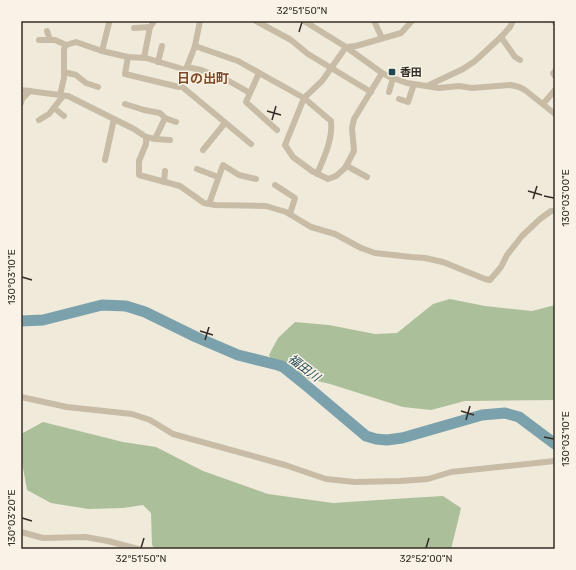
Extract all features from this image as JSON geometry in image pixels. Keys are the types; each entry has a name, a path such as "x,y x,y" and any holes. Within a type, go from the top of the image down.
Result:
{"street":[{"path":"102,51 109,21"},
{"path":"128,57 125,74 179,87 196,46 200,21"},
{"path":"256,21 291,40 308,54 371,92"},
{"path":"304,21 382,73 393,78 414,84 439,88 459,86 472,88 519,87 525,90 555,114"},
{"path":"374,21 382,38"},
{"path":"382,73 354,119 352,128 354,151 345,168 336,176 328,179 312,171 293,157 285,145 304,98 322,81 346,48 401,33 412,21"},
{"path":"428,86 475,61 502,37 513,21"},
{"path":"134,28 152,24 144,58"},
{"path":"47,31 50,40"},
{"path":"502,37 515,57 520,60"},
{"path":"40,40 55,40 66,46"},
{"path":"39,120 49,114 62,95 64,78 64,49 66,46 76,42 102,51 128,57 144,58 201,70 227,80 250,93"},
{"path":"158,62 162,46"},
{"path":"196,46 238,61 304,98 331,121 332,129 325,154 317,174"},
{"path":"555,71 553,73 555,76"},
{"path":"64,72 88,80 98,87"},
{"path":"259,73 246,102 277,130"},
{"path":"389,92 393,78"},
{"path":"398,100 408,102 414,84"},
{"path":"180,85 251,144"},
{"path":"21,90 68,96 134,129 146,137 170,140"},
{"path":"543,104 555,90"},
{"path":"21,103 22,99 30,91"},
{"path":"125,104 160,113 165,118 176,122"},
{"path":"54,108 64,116"},
{"path":"155,138 165,118"},
{"path":"105,160 114,119"},
{"path":"203,150 226,123"},
{"path":"146,137 146,144 139,161 139,175 180,186 204,203 215,205 266,206 286,212 311,227 335,234 361,248 375,253 425,258 443,262 490,280 522,236 540,219 551,211 555,211"},
{"path":"209,204 223,165 239,175 256,179"},
{"path":"347,166 367,177"},
{"path":"196,169 218,177"},
{"path":"164,182 165,171"},
{"path":"276,185 295,198 290,214"},
{"path":"21,397 67,406 132,414 150,420 174,434 285,465 326,479 354,482 400,482 428,479 451,472 555,461"},
{"path":"21,532 43,538 85,538 108,541 138,549"}],"green space":[{"path":"450,299 485,306 532,311 555,305 555,400 465,401 431,410 403,407 330,384 277,371 269,355 278,338 295,322 329,325 375,334 397,333 433,304"},
{"path":"43,422 123,442 156,447 203,471 268,494 333,503 443,496 461,508 451,549 155,549 152,545 151,513 143,505 123,508 88,509 51,503 27,490 21,457 21,434"}],"waterway":[{"name":"福田川","path":"21,321 43,320 102,305 126,306 145,312 196,337 238,355 282,366 366,436 387,440 402,438 482,415 505,413 519,417 555,444"}],"place":[{"name":"香田","path":"392,72"}],"district":[{"name":"日の出町","path":"203,78"}]}
